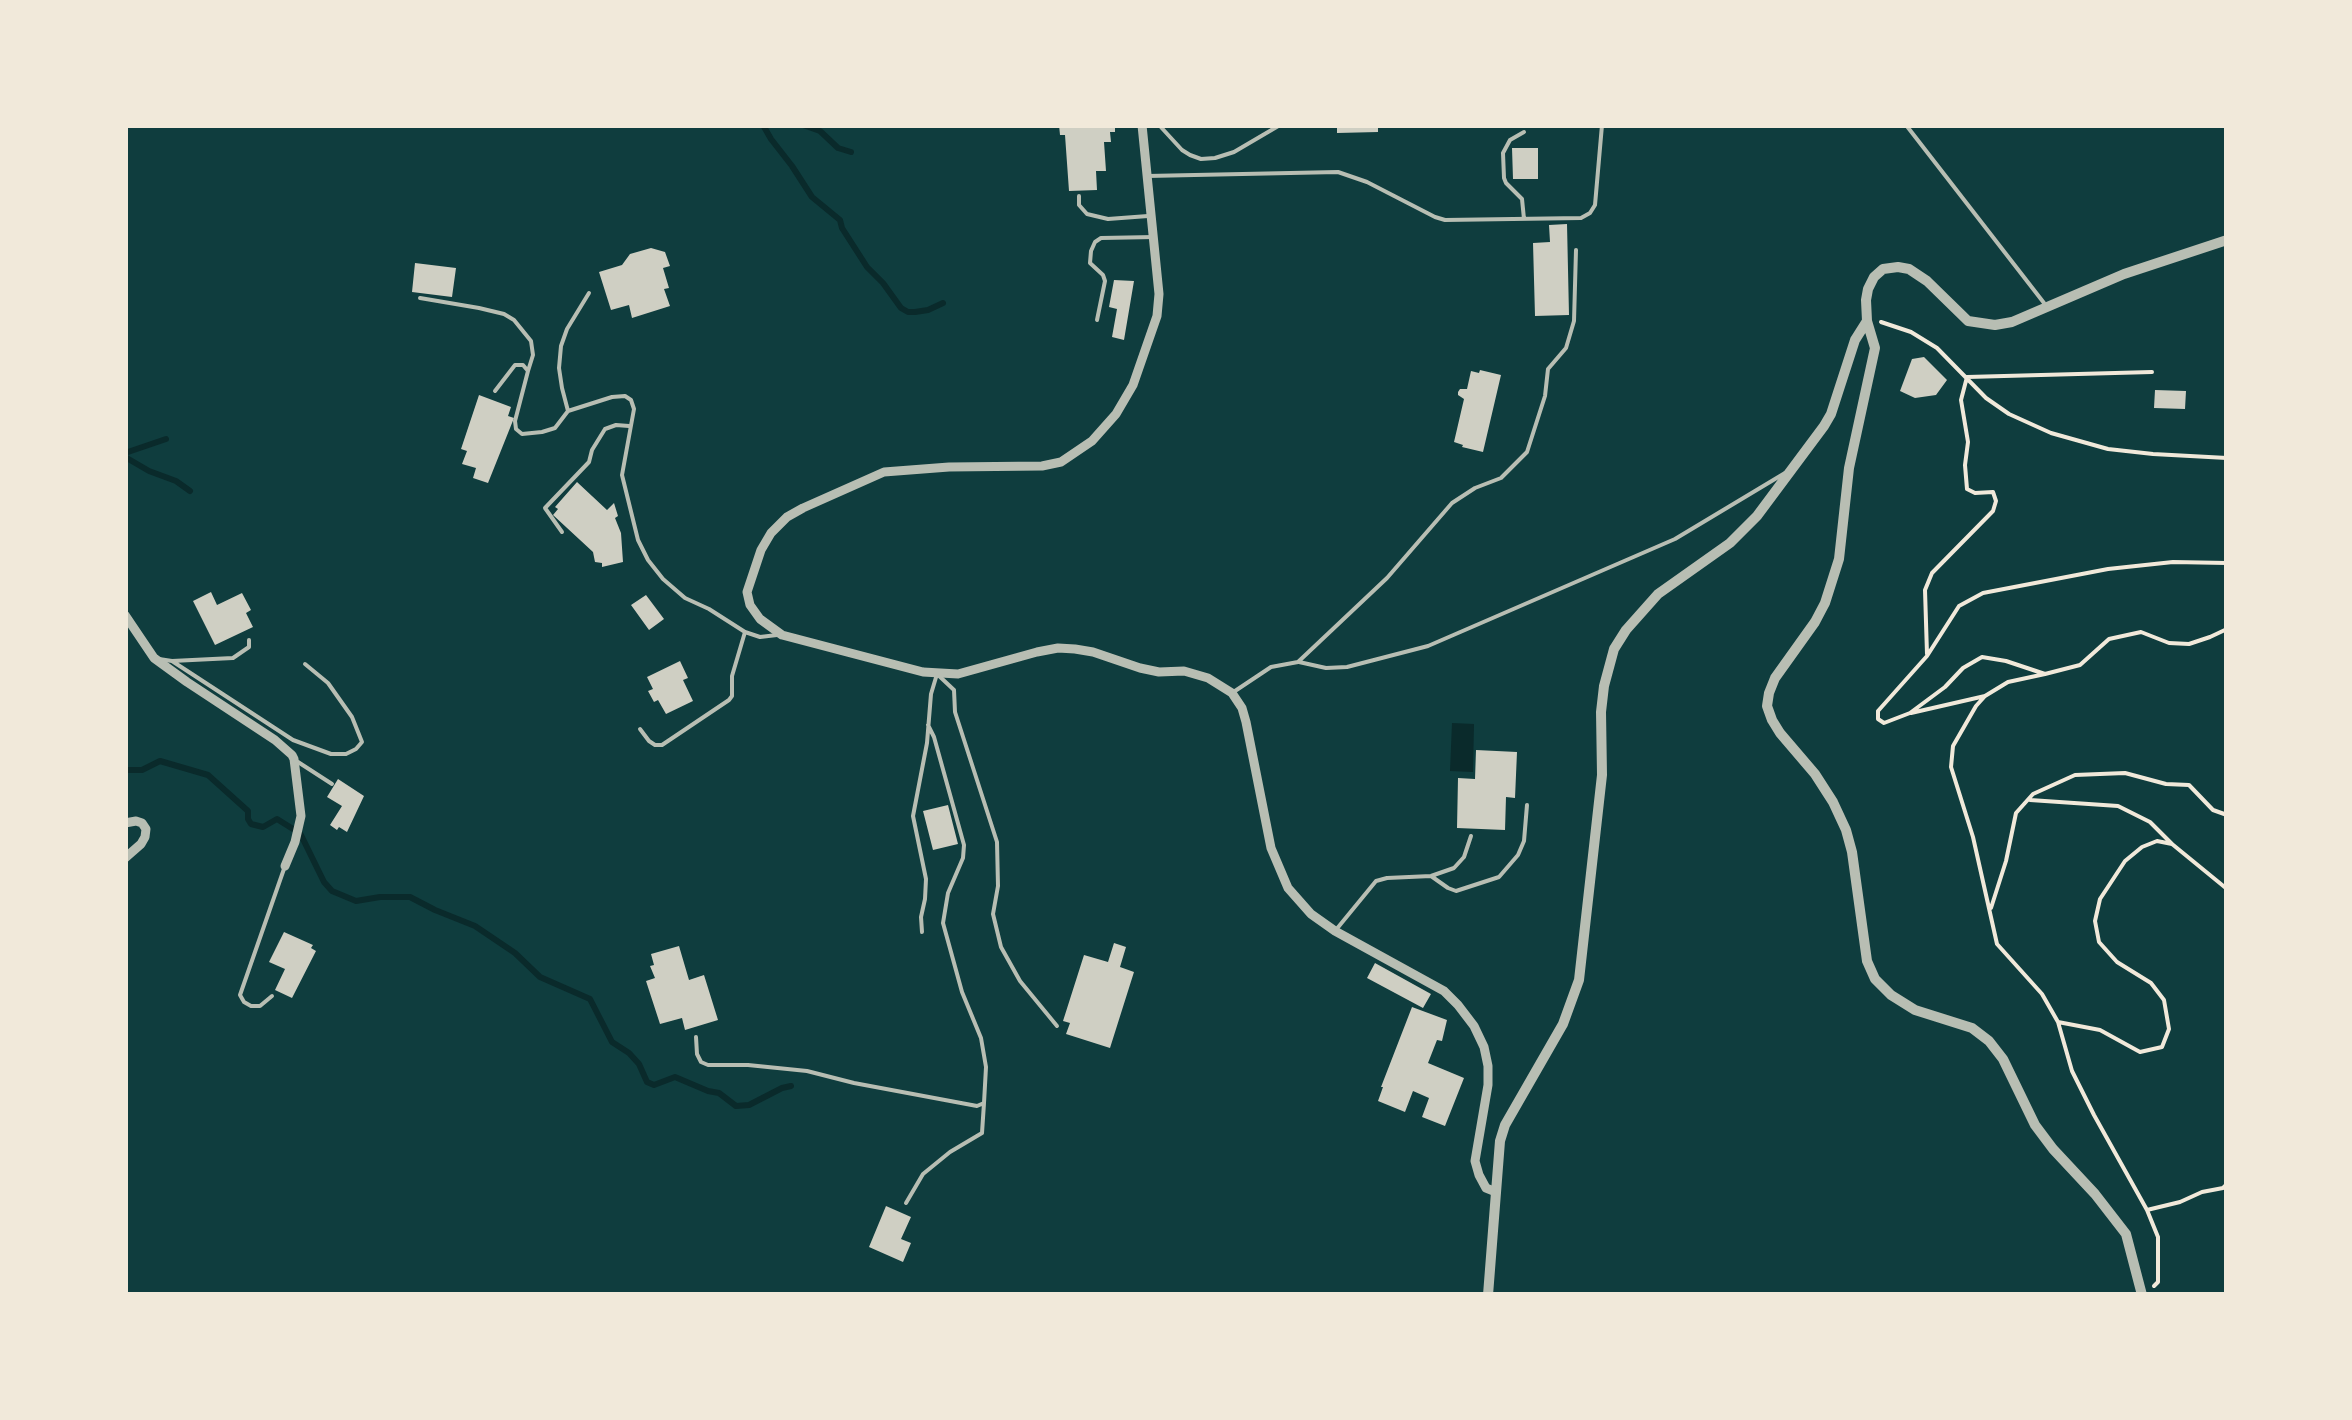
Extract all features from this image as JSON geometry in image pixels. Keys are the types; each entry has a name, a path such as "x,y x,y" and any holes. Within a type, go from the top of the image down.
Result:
{"street":[{"path":"1142,125 1159,278 1157,316 1133,385 1116,414 1092,441 1061,462 884,472 786,517 762,550 746,592 750,606 760,620 782,635 937,674 958,674 1048,650 1075,649 1159,672 1184,671 1208,678 1232,693 1246,722 1270,848 1288,888 1299,903 1335,931 1444,992 1474,1026 1484,1047 1488,1085 1475,1161 1486,1188 1496,1192"},
{"path":"2145,1295 2126,1234 2035,1124 2003,1059 1988,1040 1972,1028 1915,1010 1890,996 1876,979 1868,961 1846,830 1833,802 1780,733 1767,706 1775,678 1814,622 1839,559 1849,468 1875,348 1866,300 1874,277 1883,269 1909,269 1968,321 1995,325 2012,322 2124,274 2227,240"},
{"path":"1488,1295 1496,1161 1505,1125 1563,1024 1579,980 1602,775 1601,712 1614,649 1658,594 1748,527 1831,414 1855,340 1868,321"},
{"path":"125,615 154,658 274,740 294,759 301,816 284,866"},
{"path":"125,823 136,821 146,830 141,844 125,858"}],"lane":[{"path":"1159,125 1182,150 1201,159 1234,152 1280,125"},
{"path":"1147,176 1338,172 1445,220 1581,218 1595,206 1602,125"},
{"path":"1906,125 2046,307"},
{"path":"1524,132 1510,140 1503,153 1504,178 1522,199 1524,219"},
{"path":"1078,196 1078,205 1087,214 1108,219 1152,216"},
{"path":"1097,320 1105,281 1104,275 1090,263 1095,242 1101,238 1154,237"},
{"path":"1298,662 1387,578 1452,503 1501,478 1527,452 1545,396 1548,369 1566,348 1574,321 1576,250"},
{"path":"568,411 559,368 562,346 567,328 590,294"},
{"path":"420,298 504,314 532,340 528,380 514,421 522,434 555,428 568,411 612,397 625,396 631,400 634,409 622,476 638,540 648,560 663,580 685,598 745,632 782,635"},
{"path":"495,390 516,365 523,365 528,371"},
{"path":"562,532 545,508 588,462 605,429 616,424 630,426"},
{"path":"1232,693 1271,667 1298,662 1326,668 1347,667 1428,646 1675,538 1793,468"},
{"path":"640,729 649,741 662,745 729,700 745,632"},
{"path":"154,658 233,658 249,647 250,640"},
{"path":"172,661 293,740 331,754 356,749 362,742 352,717 328,683 306,664"},
{"path":"922,932 920,917 926,879 913,816 937,674 954,690 954,712 996,842 998,886 993,914 1000,946 1020,981 1057,1026"},
{"path":"906,1204 923,1174 982,1133 986,1067 981,1038 962,992 942,923 943,908 963,858 964,845 928,725"},
{"path":"294,759 332,784"},
{"path":"1430,876 1456,890 1499,877 1518,855 1524,841 1527,805"},
{"path":"1335,931 1376,881 1430,876 1454,868 1464,857 1471,836"},
{"path":"272,996 260,1006 251,1006 240,995 284,866"},
{"path":"696,1037 697,1054 708,1066 748,1065 807,1071 976,1106 984,1103"}],"path":[{"path":"1868,321 1886,322 1911,332 1936,348 1986,398 2008,414 2051,432 2108,449 2227,458"},
{"path":"1966,377 2152,372"},
{"path":"1927,656 1925,590 1932,573 1993,511 1996,500 1993,492 1975,493 1967,489 1968,442 1961,400 1966,377"},
{"path":"1985,696 1884,723 1878,719 1878,711 1927,656 1959,606 1983,593 2108,569 2174,562 2227,563"},
{"path":"2145,1295 2158,1282 2158,1237 2072,1072 2058,1022 2042,994 1996,944 1973,837 1950,768 1953,746 1976,706 2008,682 2080,666 2109,639 2140,632 2169,643 2189,644 2227,629"},
{"path":"1910,713 1982,656 2046,674"},
{"path":"1991,910 2016,813 2033,794 2075,775 2125,774 2189,786 2214,810 2227,815"},
{"path":"2030,800 2118,806 2150,822 2227,889"},
{"path":"2058,1022 2100,1030 2140,1052 2162,1047 2169,1029 2164,1000 2150,983 2117,962 2099,942 2095,921 2100,899 2125,861 2157,841 2172,844"},
{"path":"2147,1210 2227,1184"}],"water":[{"path":"1452,723 1474,724 1473,772 1450,771"}],"building":[{"path":"1059,125 1115,125 1115,132 1110,132 1111,142 1104,142 1106,171 1096,171 1097,190 1069,191 1065,135 1060,135"},
{"path":"1337,125 1378,125 1378,132 1337,133"},
{"path":"1512,148 1538,148 1538,179 1513,179"},
{"path":"1567,224 1569,315 1535,316 1533,243 1550,242 1549,225"},
{"path":"651,248 665,252 670,266 663,268 670,306 632,318 629,305 611,310 599,272 622,265 630,254"},
{"path":"415,263 456,268 452,297 412,292"},
{"path":"1114,280 1134,281 1124,340 1112,337 1117,309 1109,307"},
{"path":"1924,357 1947,380 1936,395 1915,398 1900,391 1912,359"},
{"path":"1471,371 1501,375 1483,452 1454,442 1464,399 1458,392 1467,389"},
{"path":"2155,390 2186,391 2185,409 2154,408"},
{"path":"479,395 511,407 508,416 514,418 488,483 473,478 476,468 462,464 467,451 461,449"},
{"path":"577,482 607,510 614,503 623,562 602,567 602,563 595,562 593,552 553,515 558,509 555,507"},
{"path":"211,592 217,605 242,593 251,610 246,613 253,627 215,645 193,601"},
{"path":"646,595 664,619 649,630 631,605"},
{"path":"680,661 688,678 683,680 693,701 666,714 648,691 653,689 647,677"},
{"path":"1476,750 1517,752 1515,798 1506,797 1505,830 1457,828 1458,778 1475,779"},
{"path":"338,779 364,796 347,832 330,825 342,806 327,797"},
{"path":"948,805 958,844 933,850 923,811"},
{"path":"284,932 313,945 311,948 316,951 292,998 275,990 285,969 269,962"},
{"path":"1114,943 1126,947 1120,967 1134,972 1110,1048 1066,1034 1070,1023 1063,1021 1084,955 1108,962"},
{"path":"679,946 689,980 704,975 718,1020 685,1030 682,1018 660,1024 646,981 655,978 651,954"},
{"path":"1375,963 1431,994 1423,1008 1367,978"},
{"path":"1412,1007 1447,1020 1442,1041 1437,1040 1428,1063 1464,1078 1445,1126 1422,1117 1429,1098 1413,1091 1405,1112 1378,1101"},
{"path":"886,1206 911,1217 901,1239 911,1243 903,1262 869,1247"}],"waterway":[{"path":"763,125 812,197 840,220 867,267 901,308 915,312 943,303"},
{"path":"803,125 820,131 838,148 851,152"},
{"path":"125,453 166,439"},
{"path":"125,457 190,491"},
{"path":"125,770 142,770 160,761 208,775 248,811 251,824 263,827 277,819 293,829"},
{"path":"301,835 332,891 356,901 410,897 475,926 515,953 540,977 590,999 612,1042 639,1064 647,1082 654,1085 675,1077 719,1093 736,1106 749,1105 791,1086"}]}
